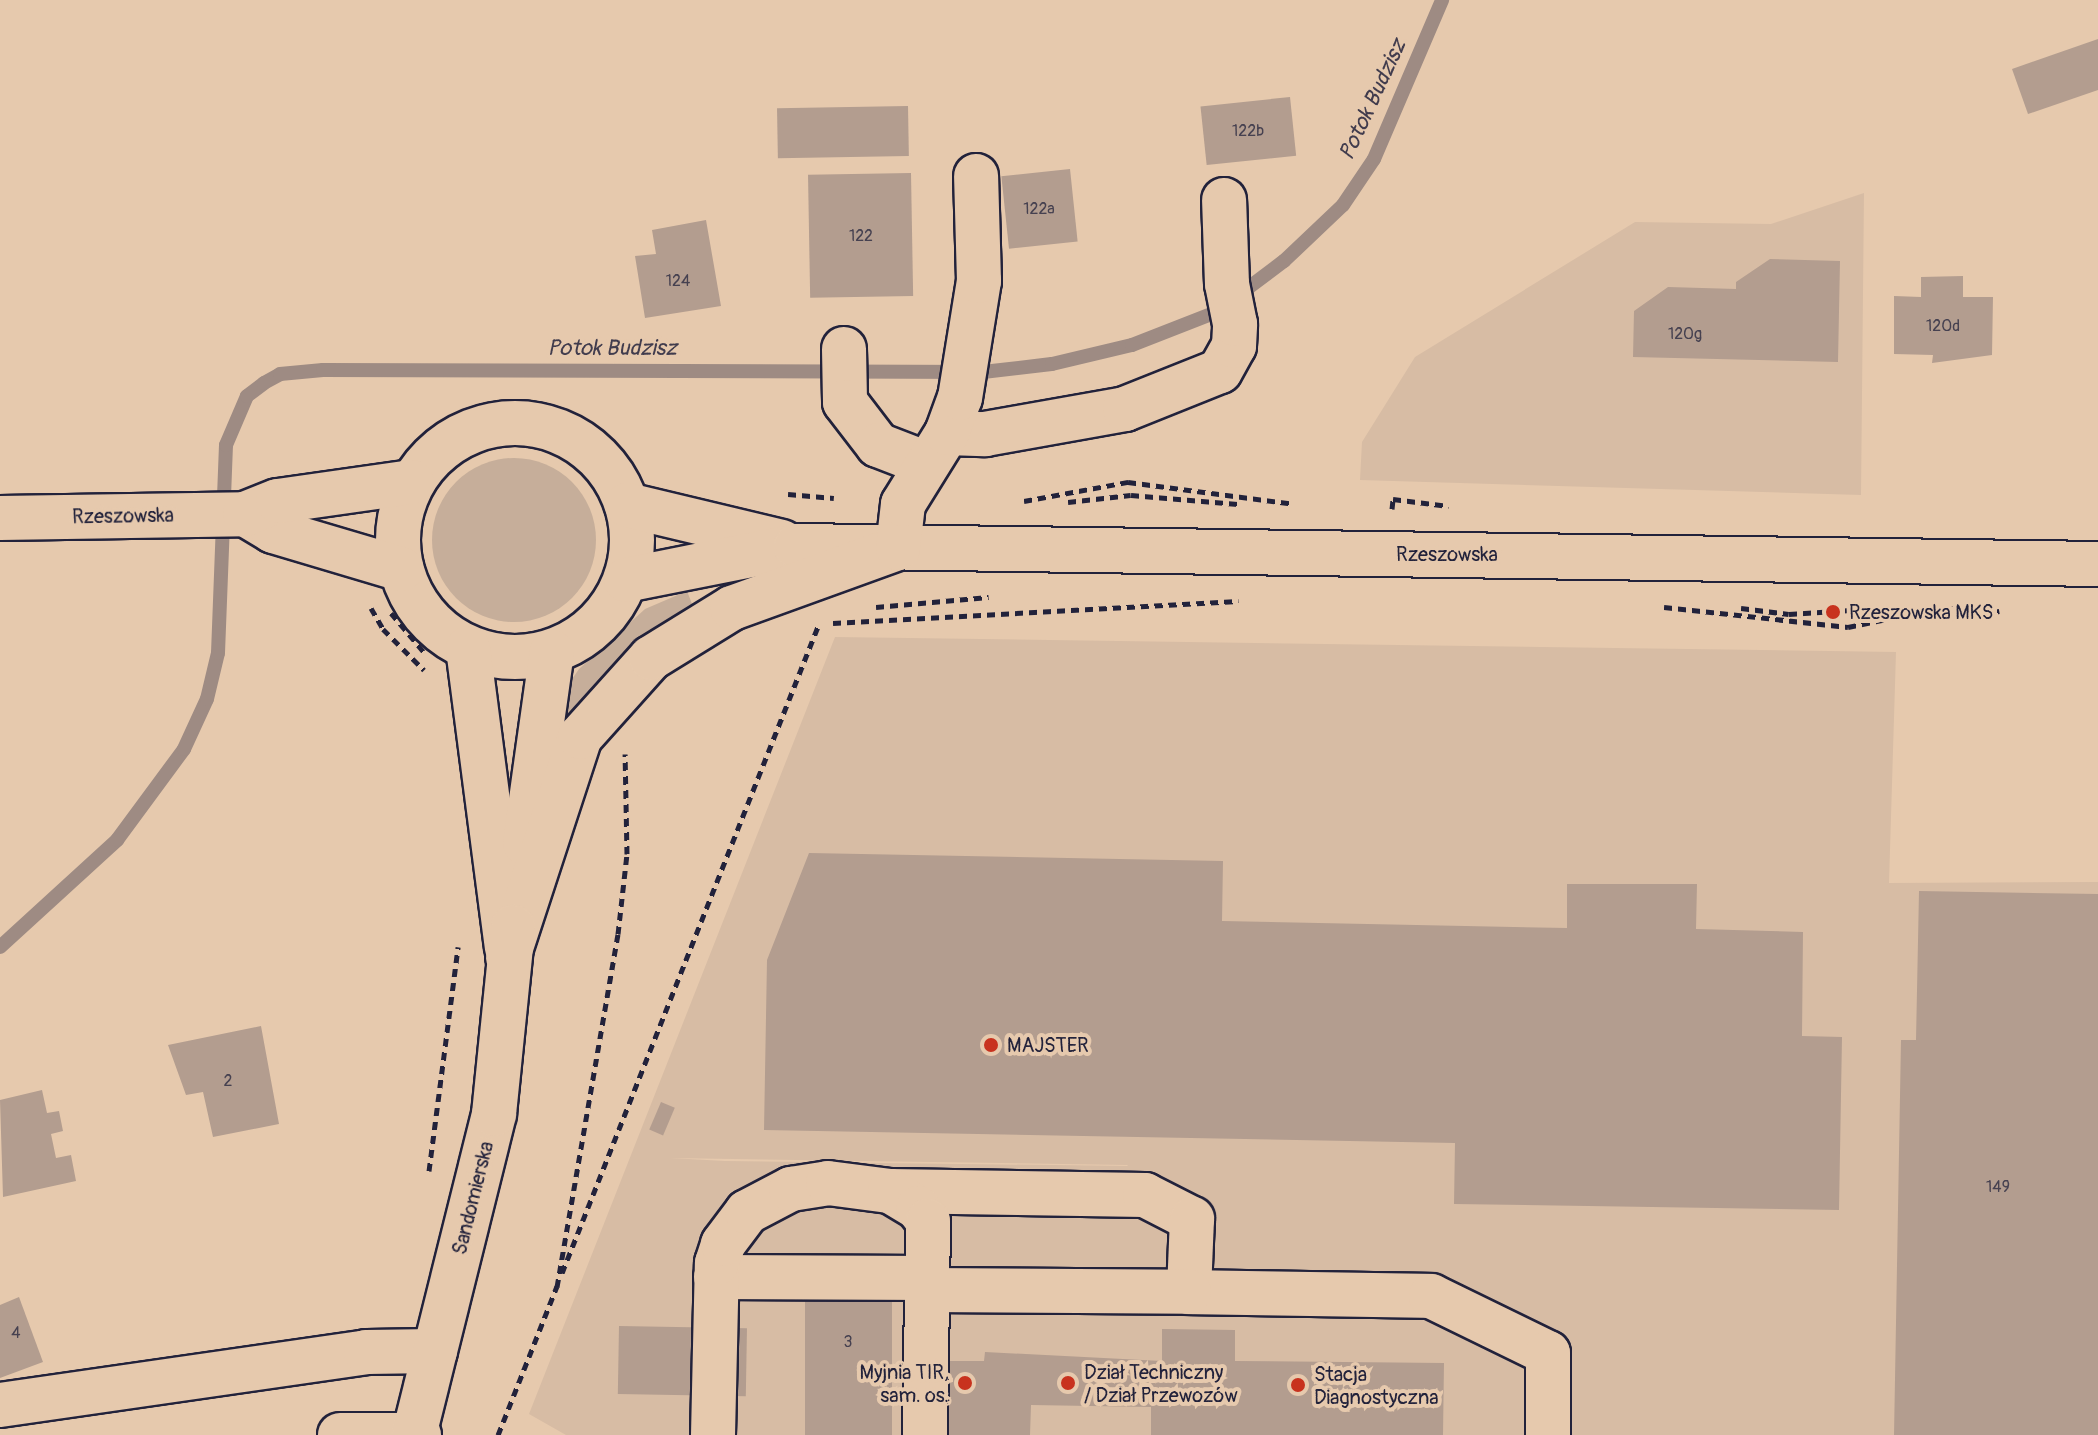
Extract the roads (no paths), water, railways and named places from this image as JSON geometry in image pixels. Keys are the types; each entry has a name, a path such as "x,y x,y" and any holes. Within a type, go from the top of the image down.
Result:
{"street":[{"path":"508,957 580,737 651,658 732,608 898,548 903,504 949,412 979,281 976,176"},
{"path":"949,412 985,434 1094,415 1185,389 1220,371 1234,346 1224,200"},
{"path":"844,349 845,402 878,445 949,412"},
{"path":"512,422 571,436 595,453 615,477 627,505 633,543 626,580 609,611 583,636 552,652 495,655 468,648 438,628 415,602 401,569 397,539 412,482 454,439 512,422"},
{"name":"Rzeszowska","path":"0,518 245,514 278,501 412,482"},
{"name":"Rzeszowska","path":"627,505 796,546"},
{"path":"245,514 273,531 401,569"},
{"name":"Rzeszowska","path":"626,580 796,546 2098,564"},
{"path":"468,648 508,957"},
{"path":"508,957 552,652"},
{"name":"Sandomierska","path":"416,1434 494,1114 508,957"},
{"path":"713,1435 716,1277 723,1244 733,1227 775,1196 828,1183 890,1191 1145,1195 1192,1219 1189,1292"},
{"path":"890,1191 918,1208 928,1221 925,1435"},
{"path":"716,1277 1189,1292 1431,1296 1548,1353 1548,1435"},
{"path":"0,1405 366,1352 435,1351"},
{"path":"340,1435 416,1434"}],"waterway":[{"name":"Potok Budzisz","path":"0,947 117,840 184,749 207,699 218,653 226,445 247,396 264,383 280,374 323,370 983,372 1052,364 1132,345 1216,312 1284,261 1343,205 1374,159 1442,0"}],"place":[{"name":"Rzeszowska MKS","path":"1833,612"},
{"name":"MAJSTER","path":"991,1045"},
{"name":"Myjnia TIR, sam. os.","path":"965,1383"},
{"name":"Dział Techniczny / Dział Przewozów","path":"1068,1383"},
{"name":"Stacja Diagnostyczna","path":"1298,1385"}]}
